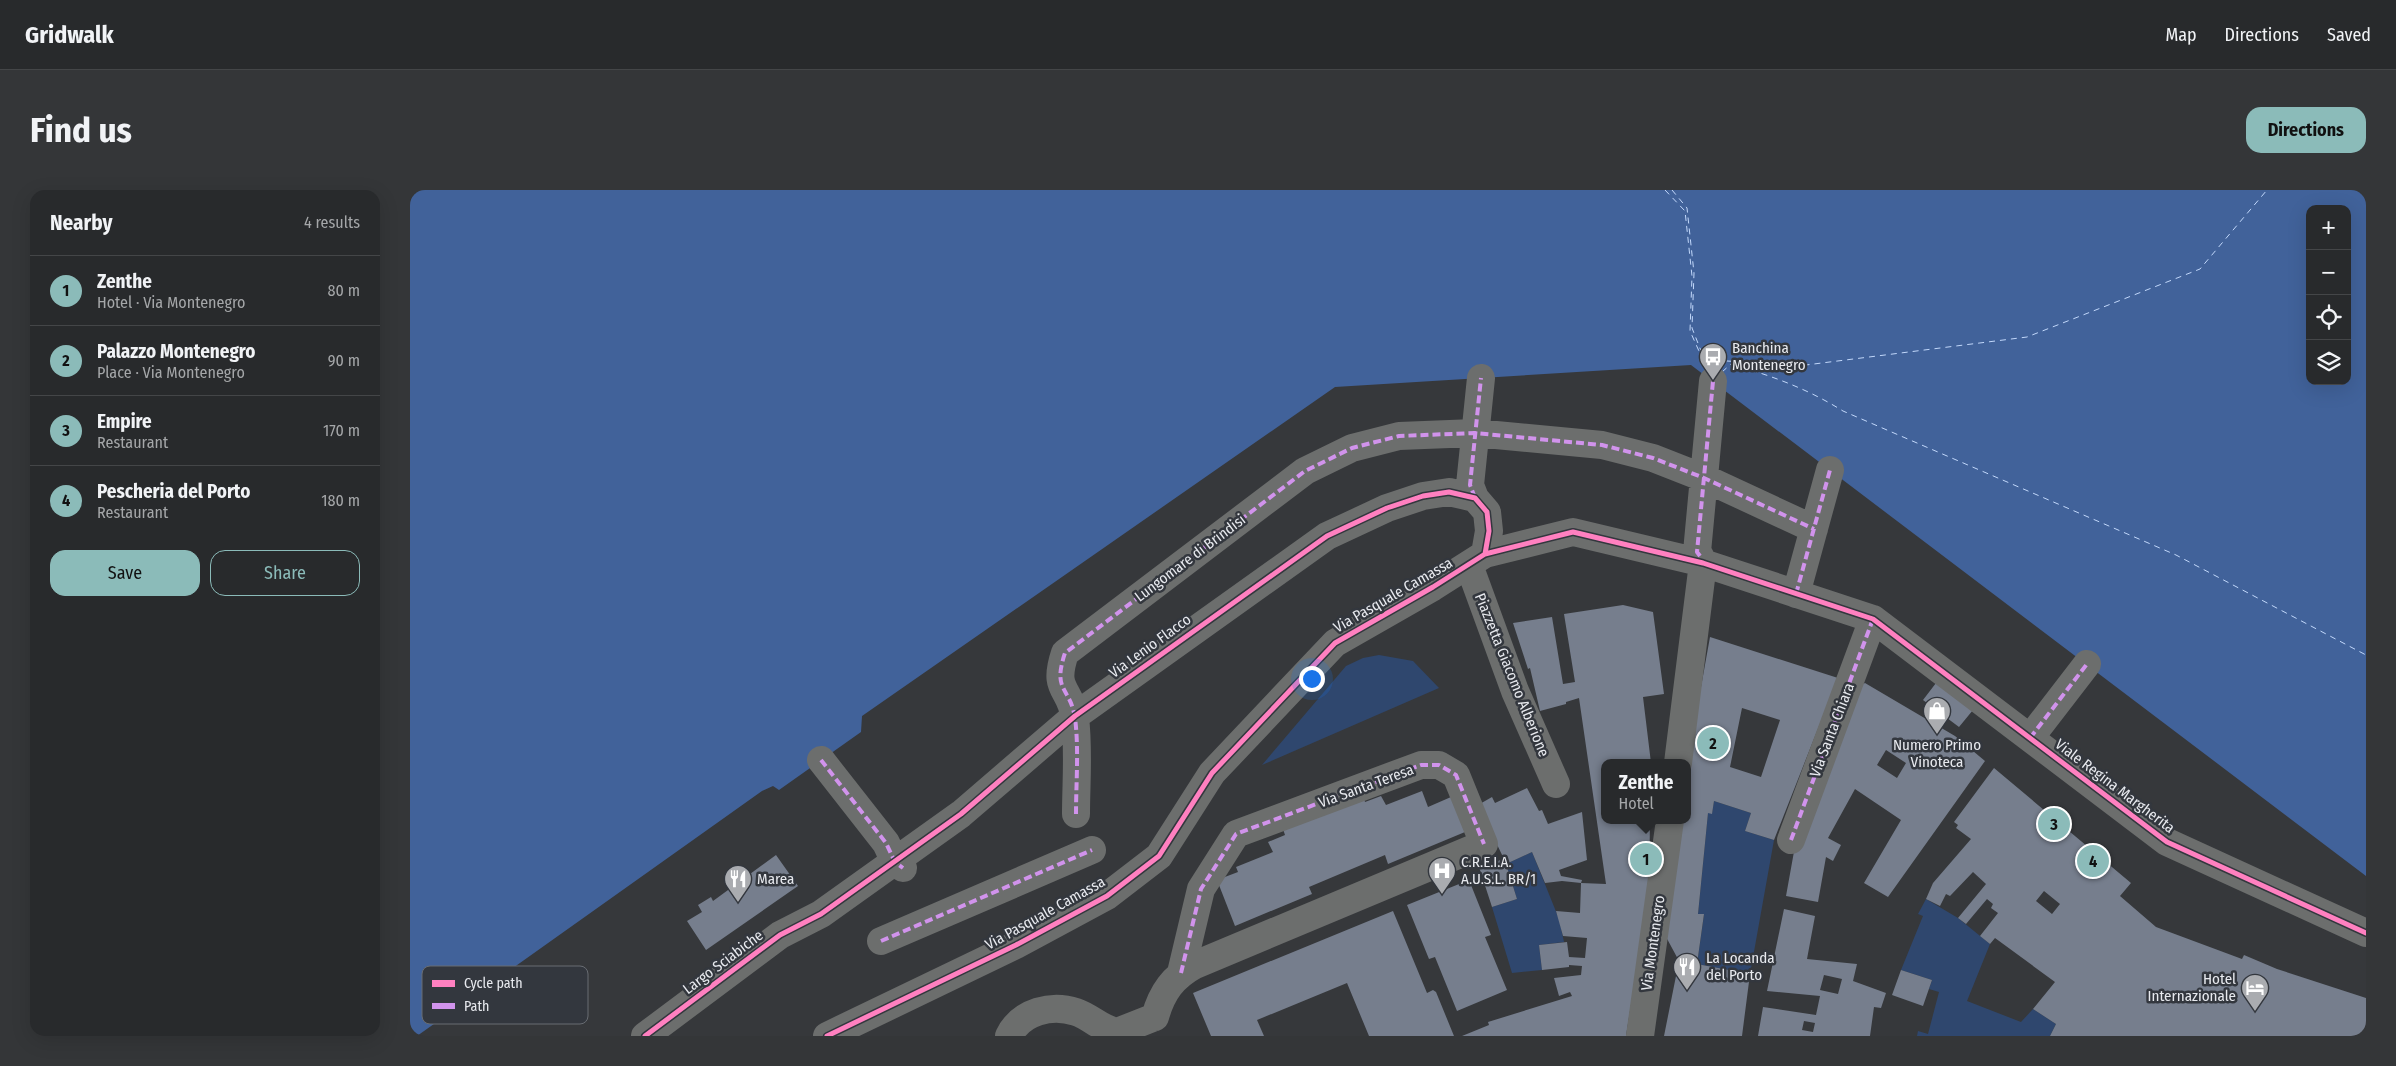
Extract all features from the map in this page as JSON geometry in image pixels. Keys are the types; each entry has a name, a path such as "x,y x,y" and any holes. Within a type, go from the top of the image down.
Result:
{"street":[{"path":"1477,560 1489,531 1487,512 1474,498 1470,485 1481,378"},
{"path":"1678,759 1701,560 1697,552 1712,381"},
{"name":"Lungomare di Brindisi","path":"1076,814 1075,716 1060,684 1059,670 1065,653 1306,471 1352,448 1399,436 1475,433 1602,445 1653,458 1704,478 1814,529"},
{"path":"1796,594 1830,470"},
{"name":"Via Lenio Flacco","path":"821,914 899,865 1075,716 1327,536 1387,508 1423,496 1449,492 1474,498"},
{"name":"Via Pasquale Camassa","path":"826,1036 1016,945 1107,896 1159,856 1212,773 1335,643 1477,560 1573,532 1701,560"},
{"name":"Piazzetta Giacomo Alberione","path":"1477,560 1515,691 1556,784"},
{"name":"Viale Regina Margherita","path":"1701,560 1873,620 2167,842 2366,934"},
{"name":"Via Santa Chiara","path":"1791,840 1873,620"},
{"path":"2030,738 2086,664"},
{"path":"822,760 886,843 899,865"},
{"name":"Via Santa Teresa","path":"1159,1026 1165,990 1181,973 1484,844 1456,775 1439,765 1421,765 1236,834 1201,889 1181,973"},
{"name":"Via Montenegro","path":"1640,1036 1669,824"},
{"path":"881,941 1092,850"},
{"name":"Largo Sciabiche","path":"644,1036 780,935 821,914"},
{"path":"1009,1036 1020,1021 1032,1014 1047,1009 1061,1008 1077,1012 1104,1028 1117,1032 1159,1026"}],"shaded area":[{"path":"410,190 2366,190 2366,876 1691,365 1335,387 862,716 861,732 779,790 773,786 762,791 516,966 422,966 422,1024 434,1024 417,1036 410,1036"},
{"path":"1379,655 1413,661 1439,688 1262,765 1346,666 1363,658"},
{"path":"1714,801 1751,813 1745,831 1774,840 1750,974 1697,964 1704,915 1698,914 1708,813 1712,813"},
{"path":"1532,852 1559,919 1564,942 1539,945 1542,970 1512,973 1492,907 1517,899 1506,864"},
{"path":"1926,899 1958,918 1990,944 1967,1001 2021,1022 2033,1009 2056,1024 2050,1036 1917,1036 1918,1031 1928,1034 1939,992 1929,989 1932,980 1901,970 1923,916 1918,914"}],"building":[{"path":"1623,605 1653,612 1664,694 1643,697 1651,759 1601,759 1601,824 1650,824 1649,890 1626,1036 1462,1036 1489,1025 1488,1022 1572,996 1570,992 1559,996 1554,978 1581,975 1582,966 1569,965 1569,967 1542,970 1539,945 1567,942 1569,957 1585,958 1587,938 1563,936 1556,911 1580,913 1581,883 1606,884 1579,698 1566,702 1566,704 1540,711 1530,668 1528,669 1513,623 1552,617 1563,684 1575,682 1564,614"},
{"path":"1710,637 1838,678 1774,840 1745,831 1751,813 1714,801 1712,814 1708,813 1698,914 1704,914 1697,964 1750,974 1742,1036 1664,1036 1679,961 1665,935 1678,824 1691,824 1691,759 1688,759","holes":["1742,708 1780,720 1761,777 1730,767"]},
{"path":"1865,683 1955,736 1985,761 1888,897 1864,883 1901,820 1855,789 1828,838 1841,845 1833,861 1826,857 1818,902 1786,896 1795,846","holes":["1886,750 1906,763 1897,778 1877,765"]},
{"path":"1936,683 1973,710 1959,727 1923,700"},
{"path":"1994,768 2131,883 2120,896 2156,927 2242,959 2244,955 2277,969 2366,998 2366,1036 2050,1036 2056,1024 2033,1009 2055,982 1995,938 1990,944 1980,936 1998,913 1991,908 1993,904 1987,899 1966,924 1958,918 1986,884 1973,872 1950,896 1946,894 1940,906 1926,899 1933,883 1971,839 1956,828 1958,825 1954,822","holes":["2044,891 2060,904 2052,914 2036,901"]},
{"path":"1527,788 1539,811 1542,810 1548,824 1582,812 1587,860 1559,870 1561,876 1582,880 1581,883 1562,881 1545,883 1532,852 1506,864 1517,899 1492,907 1479,867 1504,859 1478,805 1492,797 1495,803"},
{"path":"1422,791 1428,807 1451,797 1465,832 1388,864 1385,855 1309,887 1312,894 1235,926 1217,880 1238,872 1236,867 1273,852 1268,842 1285,835 1283,829 1363,796 1365,802 1381,796 1386,805"},
{"name":"Marea","path":"776,855 798,886 706,950 687,921 702,912 698,905 711,897 713,901"},
{"path":"1469,880 1491,935 1485,937 1507,990 1457,1011 1435,957 1429,959 1407,905"},
{"path":"1784,909 1815,916 1807,959 1857,964 1853,981 1886,993 1881,1008 1874,1007 1870,1036 1758,1036 1763,1007 1816,1015 1820,996 1767,991","holes":["1824,975 1842,979 1838,994 1820,990","1804,1021 1815,1023 1813,1032 1802,1030"]},
{"path":"1393,911 1427,993 1433,990 1436,992 1454,1036 1369,1036 1347,983 1257,1020 1264,1036 1211,1036 1193,993"},
{"path":"1901,970 1932,980 1923,1006 1892,995"}],"ferry route":[{"path":"1665,190 1685,211 1692,276 1690,331 1707,369"},
{"path":"1672,190 1687,208 1694,273 1692,328 1707,366"},
{"path":"1720,370 1727,361 1806,365 2027,337 2200,269 2267,190"},
{"path":"1722,372 1731,364 1802,389 1843,411 2176,555 2366,655"}],"marked path":[{"path":"1475,498 1470,485 1481,378"},
{"path":"1700,556 1697,552 1713,381"},
{"path":"1076,814 1077,754 1075,718 1060,675 1065,653 1305,471 1352,448 1399,436 1475,433 1602,445 1653,458 1704,478 1814,529"},
{"path":"1796,594 1830,470"},
{"path":"1791,840 1873,619"},
{"path":"2030,738 2087,664"},
{"path":"821,760 886,843 895,862 903,868"},
{"path":"1181,973 1201,889 1236,834 1421,765 1439,765 1456,775 1484,844"},
{"path":"881,941 1092,850"}],"cycle path":[{"path":"645,1036 780,935 821,914 961,814 1075,716 1327,536 1387,508 1423,496 1449,492 1475,498 1487,512 1489,531 1485,554"},
{"path":"827,1036 1016,945 1107,896 1159,856 1212,773 1335,643 1433,587 1485,554 1573,532 1703,563 1873,619 2167,842 2366,933"}],"place":[{"name":"Banchina Montenegro","path":"1713,381"},
{"name":"Numero Primo Vinoteca","path":"1937,735"},
{"name":"Palazzo Montenegro","path":"1713,743"},
{"name":"Empire","path":"2054,824"},
{"name":"Zenthe","path":"1646,859"},
{"name":"Pescheria del Porto","path":"2093,861"},
{"name":"C.R.E.I.A. A.U.S.L. BR/1","path":"1442,895"},
{"name":"Marea","path":"738,903"},
{"name":"La Locanda del Porto","path":"1687,991"},
{"name":"Hotel Internazionale","path":"2255,1012"}]}
